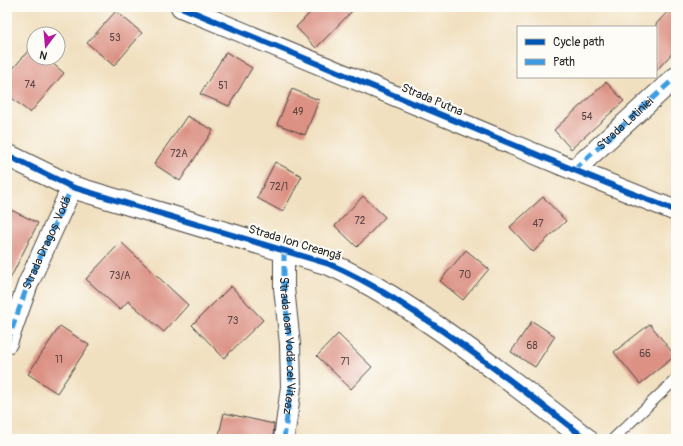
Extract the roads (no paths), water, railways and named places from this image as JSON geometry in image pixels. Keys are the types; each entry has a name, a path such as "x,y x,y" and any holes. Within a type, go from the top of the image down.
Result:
{"street":[{"name":"Strada Putna","path":"181,7 676,211"},
{"name":"Strada Latiniei","path":"574,170 676,77"},
{"name":"Strada Ion Creangă","path":"7,155 72,187 329,264 359,277 497,369 586,439"},
{"name":"Strada Dragoș Vodă","path":"7,343 28,284 72,187"},
{"name":"Strada Ioan Vodă cel Viteaz","path":"284,251 284,288 290,344 291,387 284,439"}],"lane":[{"path":"613,439 676,379"}]}
